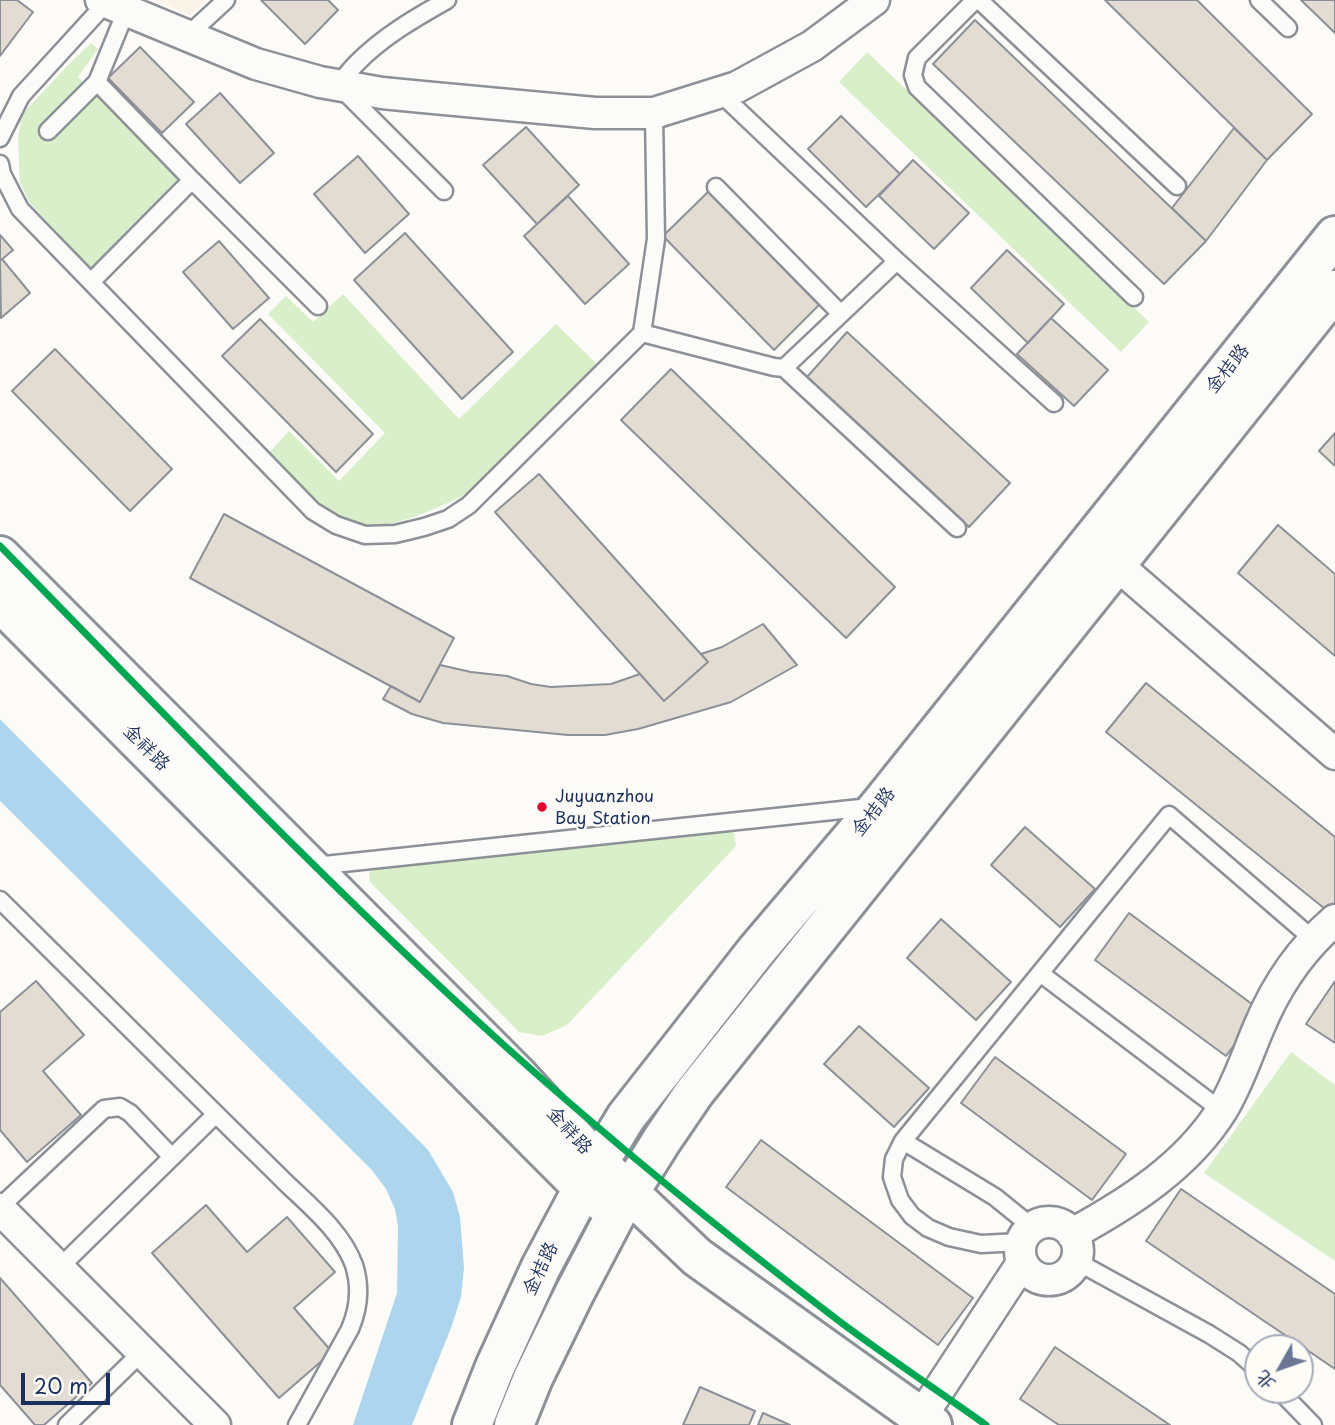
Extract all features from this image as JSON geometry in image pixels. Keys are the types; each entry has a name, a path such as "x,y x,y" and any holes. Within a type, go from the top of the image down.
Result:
{"main road":[{"name":"金桔路","path":"472,1425 495,1367 541,1267 626,1117 714,1003 879,806 1335,236"},
{"path":"514,1425 533,1378 574,1294 623,1202 694,1093 1335,290"},
{"name":"金祥路","path":"0,556 520,1078 591,1175"},
{"name":"金祥路","path":"0,602 591,1175 623,1202 927,1421"}],"street":[{"path":"111,5 256,64 320,82 382,93 582,111 654,113 737,87 812,46 874,0"},
{"path":"1116,564 1335,754"},
{"path":"1074,1247 1110,1213 1190,1152 1222,1111 1239,1078 1271,1000 1286,974 1325,930"},
{"path":"0,1208 215,1425"},
{"path":"927,1421 1025,1244 1041,1223 1061,1224 1074,1247 1074,1266 1068,1273 1051,1281 1032,1276 1026,1270 1025,1244"}],"lane":[{"path":"187,36 226,0"},
{"path":"444,191 338,85 357,63 378,46 412,20 447,0"},
{"path":"1134,297 917,87 914,75 916,58 977,0 1177,186"},
{"path":"1259,0 1288,28"},
{"path":"48,131 97,82 111,5"},
{"path":"0,138 21,96 111,5"},
{"path":"97,82 318,306"},
{"path":"719,92 897,261 1054,403"},
{"path":"0,164 2,174 20,209 313,511 336,525 365,535 395,534 448,520 468,505 642,333 656,239 654,113"},
{"path":"91,282 192,180"},
{"path":"716,187 841,314"},
{"path":"785,368 897,261"},
{"path":"642,333 785,368 957,528"},
{"path":"310,867 879,806"},
{"path":"1025,1244 981,1244 949,1237 928,1228 912,1216 900,1200 891,1177 894,1159 903,1141 1169,815 1325,930"},
{"path":"0,900 325,1222 345,1247 354,1266 360,1294 356,1316 297,1425"},
{"path":"1040,973 1222,1111"},
{"path":"0,1208 104,1109 120,1107 130,1113 172,1157"},
{"path":"59,1268 216,1114"},
{"path":"903,1141 995,1197 1025,1244"},
{"path":"1074,1247 1244,1357"},
{"path":"67,1425 142,1352"},
{"path":"1292,1404 1312,1425"}],"shaded area":[{"path":"155,0 206,0 190,15"}],"green space":[{"path":"91,43 98,49 78,77 178,179 91,268 29,202 20,183 18,138 22,114"},
{"path":"867,52 1149,322 1121,352 839,82"},
{"path":"343,294 459,419 556,324 595,362 597,368 468,493 408,519 383,525 358,524 315,499 267,455 289,431 339,481 385,433 268,314 286,296 313,322"},
{"path":"721,829 734,833 736,846 567,1025 542,1036 519,1032 370,882 369,872 378,869"},
{"path":"1291,1052 1335,1085 1335,1261 1204,1173"}],"water":[{"path":"0,719 428,1150 453,1192 460,1217 464,1268 461,1297 412,1425 353,1425 397,1293 398,1227 395,1209 386,1189 371,1169 0,801"}],"building":[{"path":"0,0 17,0 33,12 0,56"},
{"path":"261,0 328,0 338,10 305,44"},
{"path":"1105,0 1197,0 1312,114 1267,160"},
{"path":"1301,0 1335,0 1335,33"},
{"path":"975,20 1206,241 1164,284 933,64"},
{"path":"140,47 194,102 162,133 108,78"},
{"path":"220,93 274,153 240,183 186,124"},
{"path":"841,116 900,174 866,207 808,149"},
{"path":"526,127 579,185 537,224 483,165"},
{"path":"1234,128 1267,160 1206,241 1172,208"},
{"path":"358,156 409,214 365,253 314,194"},
{"path":"913,160 969,213 934,249 879,196"},
{"path":"709,191 819,305 774,350 663,236"},
{"path":"568,196 629,264 585,304 524,236"},
{"path":"405,233 513,352 462,399 354,280"},
{"path":"0,235 13,250 0,261"},
{"path":"219,241 269,298 233,329 183,272"},
{"path":"1007,250 1064,304 1028,343 971,288"},
{"path":"2,259 30,293 1,318 0,261"},
{"path":"1051,318 1108,370 1074,406 1017,354"},
{"path":"260,319 373,434 336,472 222,356"},
{"path":"847,332 1010,483 969,527 807,377"},
{"path":"55,349 172,469 130,511 12,391"},
{"path":"671,369 895,587 846,638 621,420"},
{"path":"1335,433 1335,466 1319,451"},
{"path":"539,474 708,662 664,701 495,512"},
{"path":"224,514 454,638 420,702 190,578"},
{"path":"1278,525 1335,574 1335,656 1238,573"},
{"path":"763,624 797,665 731,702 638,729 605,735 568,735 443,723 412,714 383,699 391,686 420,702 440,665 507,676 551,687 611,684 640,674 664,701 708,662 701,654 722,647"},
{"path":"1146,683 1335,837 1335,906 1330,913 1106,732"},
{"path":"1025,827 1095,889 1060,927 991,865"},
{"path":"1129,913 1260,1010 1226,1056 1095,960"},
{"path":"941,919 1011,982 976,1020 907,958"},
{"path":"36,981 84,1035 43,1071 81,1115 27,1162 0,1130 0,1012"},
{"path":"1335,981 1335,1043 1306,1024"},
{"path":"859,1026 929,1088 894,1127 824,1064"},
{"path":"995,1057 1126,1154 1092,1200 961,1103"},
{"path":"761,1140 973,1298 938,1345 726,1187"},
{"path":"1181,1189 1335,1294 1335,1369 1314,1355 1314,1334 1283,1334 1146,1241"},
{"path":"206,1205 247,1252 287,1217 335,1272 294,1308 332,1352 279,1398 152,1253"},
{"path":"0,1278 92,1383 44,1425 35,1425 0,1385"},
{"path":"1055,1347 1170,1425 1059,1425 1020,1399"},
{"path":"700,1387 755,1411 749,1425 683,1425"},
{"path":"763,1413 790,1425 758,1425"}],"transit line":[{"path":"0,546 312,863 440,987 546,1083 754,1255 857,1334 986,1425"}],"place":[{"name":"Juyuanzhou Bay Station","path":"542,807"}]}
